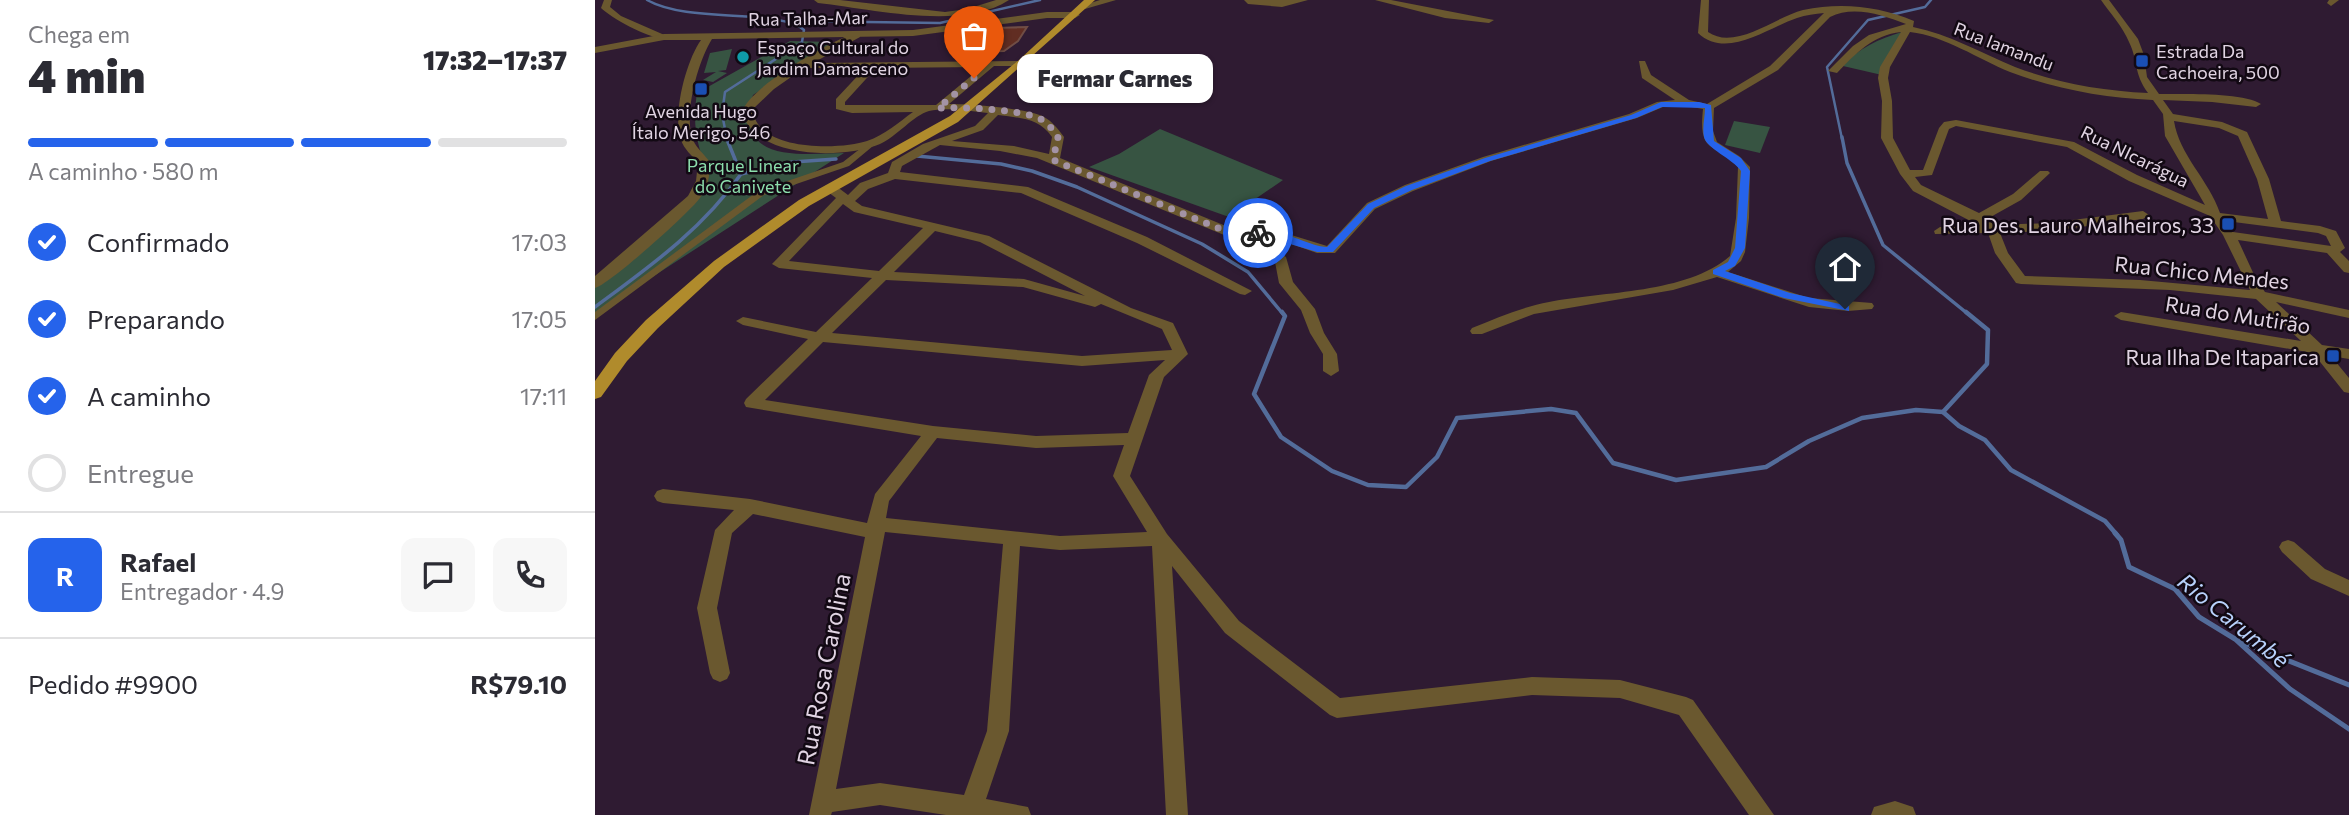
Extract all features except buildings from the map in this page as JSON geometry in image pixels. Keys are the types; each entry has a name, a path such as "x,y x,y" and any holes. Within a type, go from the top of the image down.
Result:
{"main road":[{"path":"595,393 621,357 692,287 778,221 841,195 954,119 1088,3"}],"street":[{"path":"608,0 605,8 612,15 664,37"},
{"path":"818,0 945,15 968,12 1005,0"},
{"path":"1088,3 1112,0"},
{"path":"1248,1 1276,4 1304,0"},
{"path":"1379,0 1445,15 1489,20"},
{"path":"1705,0 1703,33 1708,38 1720,41 1735,40 1792,15 1837,10 1874,10 1911,23 1885,67 1883,78 1887,138 1906,174 1922,191 1979,218 1993,230"},
{"path":"2105,0 2133,39 2139,55 2142,77 2170,117 2171,136 2209,198 2249,279 2261,296 2316,348 2349,388"},
{"path":"1235,235 1275,234 1317,249 1330,250 1371,206 1409,188 1499,156 1633,116 1661,104 1686,103 1709,107 1769,71 1827,15 1837,10"},
{"name":"Rua Talha-Mar","path":"595,50 664,37 857,35 942,30 1047,15 1075,15"},
{"path":"1833,71 1868,37 1909,29"},
{"name":"Rua Iamandu","path":"1909,29 1966,48 2004,66 2052,83 2155,96 2216,98 2256,104"},
{"path":"857,35 775,82 756,98 747,111 750,120 767,137 787,146 820,149 868,144"},
{"path":"595,283 685,206 703,181 704,162 689,144 686,127 692,67 708,37"},
{"path":"805,66 1022,61"},
{"path":"595,317 761,193 846,164 868,144 932,108 992,63"},
{"path":"1642,63 1646,76 1686,103"},
{"path":"873,65 839,101 840,107 852,110 967,107 1038,118 1050,126 1058,137 1053,160"},
{"path":"1476,331 1532,310 1670,286 1717,272 1732,264 1740,248 1745,171 1738,160 1711,142 1708,137 1709,107"},
{"path":"894,175 896,164 927,146 979,128 996,111"},
{"path":"2170,117 2229,127 2243,134 2276,225"},
{"name":"Rua NIcarágua","path":"1906,174 1928,173 1944,128 1948,124 1956,123 2070,144 2133,178 2216,215"},
{"path":"939,143 1006,147 1034,152 1251,241 1281,260 1286,283 1308,309 1317,333 1330,354 1331,370"},
{"path":"1979,218 2027,190 2044,173"},
{"path":"1181,354 1168,326 1126,311 1024,283 881,275 779,264 841,195 894,175 1024,190 1142,240 1245,291"},
{"path":"841,195 859,209 984,239 1126,311"},
{"path":"1940,231 2077,225 2143,215"},
{"path":"2216,215 2331,234 2338,248 2331,250 2228,235"},
{"path":"933,226 752,403 933,432 1036,442 1134,439"},
{"name":"Rua Chico Mendes","path":"1993,230 2002,253 2021,280 2092,281 2261,296 2349,314"},
{"path":"2331,250 2349,269"},
{"path":"1717,272 1821,305 1845,309 1867,306"},
{"name":"Rua do Mutirão","path":"2121,316 2349,354"},
{"path":"743,321 818,337 1082,361 1181,354"},
{"path":"1181,354 1157,375 1121,476 1161,539 1232,626 1337,708 1532,686 1620,689 1686,707 1763,815"},
{"name":"Rua Rosa Carolina","path":"822,808 881,499 933,432"},
{"path":"663,496 750,506 876,528 1060,543 1161,539"},
{"path":"720,673 707,608 724,530 750,506"},
{"path":"972,806 998,732 1012,538"},
{"path":"1161,539 1177,815"},
{"path":"2288,547 2318,573 2349,588"},
{"path":"822,808 880,794 1020,815"},
{"path":"1882,815 1895,812 1905,815"}],"green space":[{"path":"1902,32 1882,75 1843,66 1869,45"},
{"name":"Parque Linear do Canivete","path":"790,41 833,42 753,95 749,117 752,133 761,143 774,150 808,154 844,153 595,314 595,284 647,240 708,175 697,135 697,93"},
{"path":"732,49 726,70 718,71 727,73 713,82 703,80 716,72 704,73 710,53"},
{"path":"1734,121 1770,127 1760,153 1725,145"},
{"path":"1160,129 1283,180 1229,217 1089,167 1119,154"}],"waterway":[{"path":"647,0 686,12 775,19 792,23 804,30 802,42 725,92 722,114 727,139"},
{"path":"791,21 940,23 1040,0"},
{"path":"1842,139 1827,67 1868,20 1925,7 1931,0"},
{"path":"726,137 741,174"},
{"path":"1842,137 1847,163 1883,245 1968,314"},
{"name":"Rio Carumbé","path":"917,156 1001,164 1032,171 1077,187 1202,244 1248,272 1283,314"},
{"name":"Rio Carumbé","path":"741,174 793,162 836,159"},
{"path":"595,307 692,230 741,174"},
{"name":"Rio Carumbé","path":"1282,312 1285,316 1254,394 1281,437 1332,471 1368,485 1406,487 1437,457 1457,418 1551,409 1576,413 1613,463 1676,480 1766,467 1809,441 1862,418 1916,410 1943,412"},
{"path":"1943,412 1987,364 1988,330 1966,312"},
{"name":"Rio Carumbé","path":"1943,412 1959,426 1985,440 2011,470 2105,521 2117,535"},
{"name":"Rio Carumbé","path":"2115,533 2121,540 2129,567 2175,589 2199,617 2235,639 2290,689 2349,729"},
{"path":"2239,641 2349,685"}],"way so far":[{"path":"974,78 938,108 967,107 1038,118 1050,126 1058,137 1053,160 1235,235 1258,233"}],"place":[{"name":"Espaço Cultural do Jardim Damasceno","path":"743,57"},
{"name":"Estrada Da Cachoeira, 500","path":"2142,61"},
{"name":"Fermar Carnes","path":"974,78"},
{"name":"Avenida Hugo Ítalo Merigo, 546","path":"701,89"},
{"name":"Rua Des. Lauro Malheiros, 33","path":"2228,224"},
{"name":"Rua Ilha De Itaparica","path":"2333,356"}],"route":[{"path":"1258,233 1275,234 1317,249 1330,250 1371,206 1409,188 1487,159 1633,116 1661,104 1699,104 1709,107 1708,137 1711,142 1738,160 1745,171 1740,248 1732,264 1717,272 1788,296 1845,309"}]}
